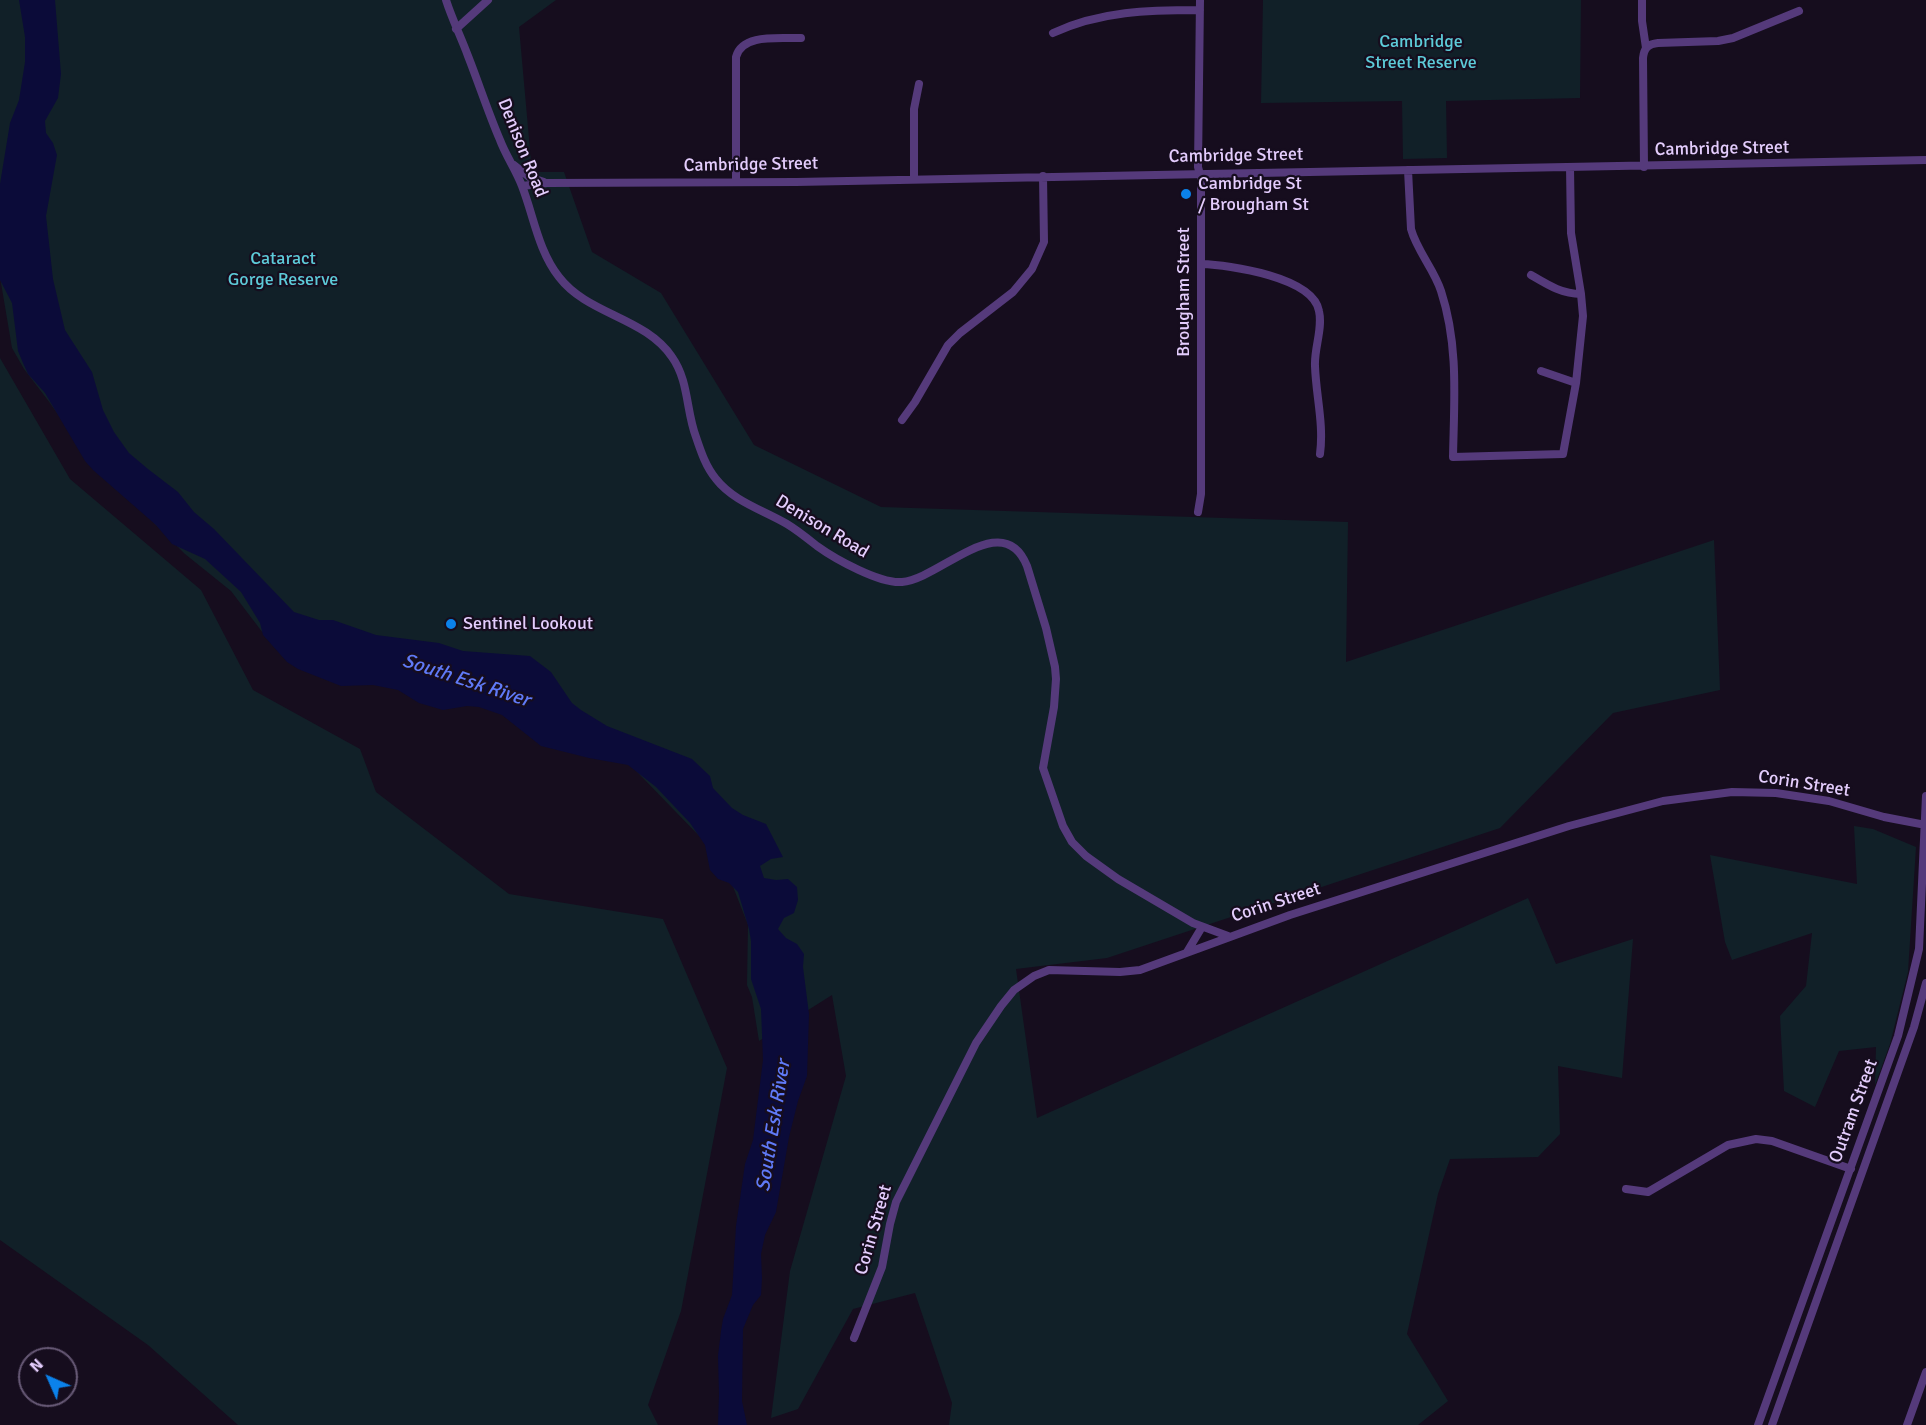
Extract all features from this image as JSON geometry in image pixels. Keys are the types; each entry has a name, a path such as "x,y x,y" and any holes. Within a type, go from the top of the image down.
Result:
{"street":[{"name":"Denison Road","path":"446,0 499,139 522,186 545,255 559,278 587,301 652,336 672,356 682,376 690,418 707,466 717,481 733,495 786,524 819,548 851,567 893,581 906,582 994,542 1003,541 1023,557 1046,628 1055,667 1054,707 1043,768 1063,826 1072,842 1086,856 1118,879 1203,927 1228,936"},
{"path":"456,29 488,0"},
{"name":"Brougham Street","path":"1198,512 1201,494 1201,264 1198,153 1200,0"},
{"path":"1642,0 1646,48"},
{"path":"1053,33 1075,22 1126,12 1200,10"},
{"path":"1644,167 1643,52 1646,48 1650,44 1658,43 1718,41 1733,38 1799,11"},
{"path":"736,181 736,57 738,51 750,40 801,39"},
{"path":"914,179 914,109 919,84"},
{"name":"Cambridge Street","path":"522,186 548,183 608,184 1644,167 1926,160"},
{"name":"Cambridge Street","path":"511,162 529,177 548,183"},
{"path":"1408,170 1413,237 1435,275 1451,330 1456,384 1453,457 1563,454 1576,383 1582,332 1581,294 1571,233 1570,167"},
{"path":"902,420 948,345 1012,292 1032,269 1044,243 1043,176"},
{"path":"1201,264 1254,271 1301,288 1312,295 1320,316 1315,363 1322,424 1320,454"},
{"path":"1532,275 1557,290 1570,294 1581,294"},
{"path":"1541,370 1576,383"},
{"name":"Corin Street","path":"854,1338 882,1267 896,1202 976,1043 1014,990 1034,976 1049,970 1140,970 1228,936 1569,826 1663,801 1732,792 1776,793 1829,801 1884,818 1925,825"},
{"name":"Outram Street","path":"1758,1425 1898,1036 1922,949 1926,796"},
{"path":"1186,953 1203,927"},
{"name":"Outram Street","path":"1772,1425 1910,1038 1926,983"},
{"path":"1626,1189 1648,1192 1728,1145 1756,1139 1772,1141 1851,1169"},
{"path":"1907,1425 1926,1372"},
{"path":"1768,1399 1780,1403"}],"green space":[{"name":"Cataract Gorge Reserve","path":"0,0 556,0 519,27 532,172 564,172 592,252 661,293 754,445 881,507 1348,522 1346,662 1714,540 1720,690 1613,713 1500,828 1107,958 1016,969 1037,1118 1528,898 1556,964 1633,939 1622,1078 1558,1066 1560,1134 1538,1157 1450,1159 1438,1194 1407,1334 1448,1401 1418,1425 949,1425 952,1403 915,1293 853,1309 798,1409 771,1418 790,1271 846,1076 832,995 759,1041 752,997 747,985 748,925 732,884 706,843 578,711 266,637 231,591 185,554 72,435 24,369 12,348 0,277"},
{"name":"Cambridge Street Reserve","path":"1263,0 1581,0 1580,98 1446,101 1447,158 1403,159 1402,101 1261,103"},
{"path":"0,358 70,479 201,590 253,690 360,749 376,792 509,894 663,919 727,1068 681,1311 648,1405 658,1425 238,1425 148,1345 0,1240"},
{"path":"1854,826 1873,829 1916,847 1908,972 1890,1044 1875,1085 1876,1047 1839,1051 1815,1107 1784,1091 1780,1016 1806,986 1812,933 1732,960 1725,942 1710,855 1857,884"}],"water":[{"name":"South Esk River","path":"19,0 55,0 61,74 58,98 45,121 46,133 57,155 46,216 53,279 65,330 92,372 103,410 114,432 129,453 178,492 194,512 214,529 294,612 319,620 333,620 376,635 439,643 463,651 530,656 551,672 572,703 581,710 607,726 692,759 710,776 713,788 732,808 766,824 783,857 771,859 760,866 764,878 788,879 797,887 798,900 794,913 784,918 778,929 786,938 797,944 804,954 803,967 809,1014 807,1076 789,1137 776,1212 765,1235 761,1254 761,1295 753,1305 743,1329 742,1401 747,1425 718,1425 718,1356 721,1331 732,1295 736,1226 745,1164 753,1140 763,1060 761,1009 751,979 751,941 738,892 729,883 718,879 710,870 705,845 690,823 656,787 628,765 541,746 502,715 479,707 467,706 443,710 419,703 398,690 373,685 341,686 298,669 287,662 263,635 260,623 241,592 205,559 172,544 156,525 85,461 45,393 28,374 18,351 12,303 0,280 0,184 10,123 19,100 25,62 25,37"}],"place":[{"name":"Cambridge St / Brougham St","path":"1186,194"},
{"name":"Sentinel Lookout","path":"451,624"}]}
